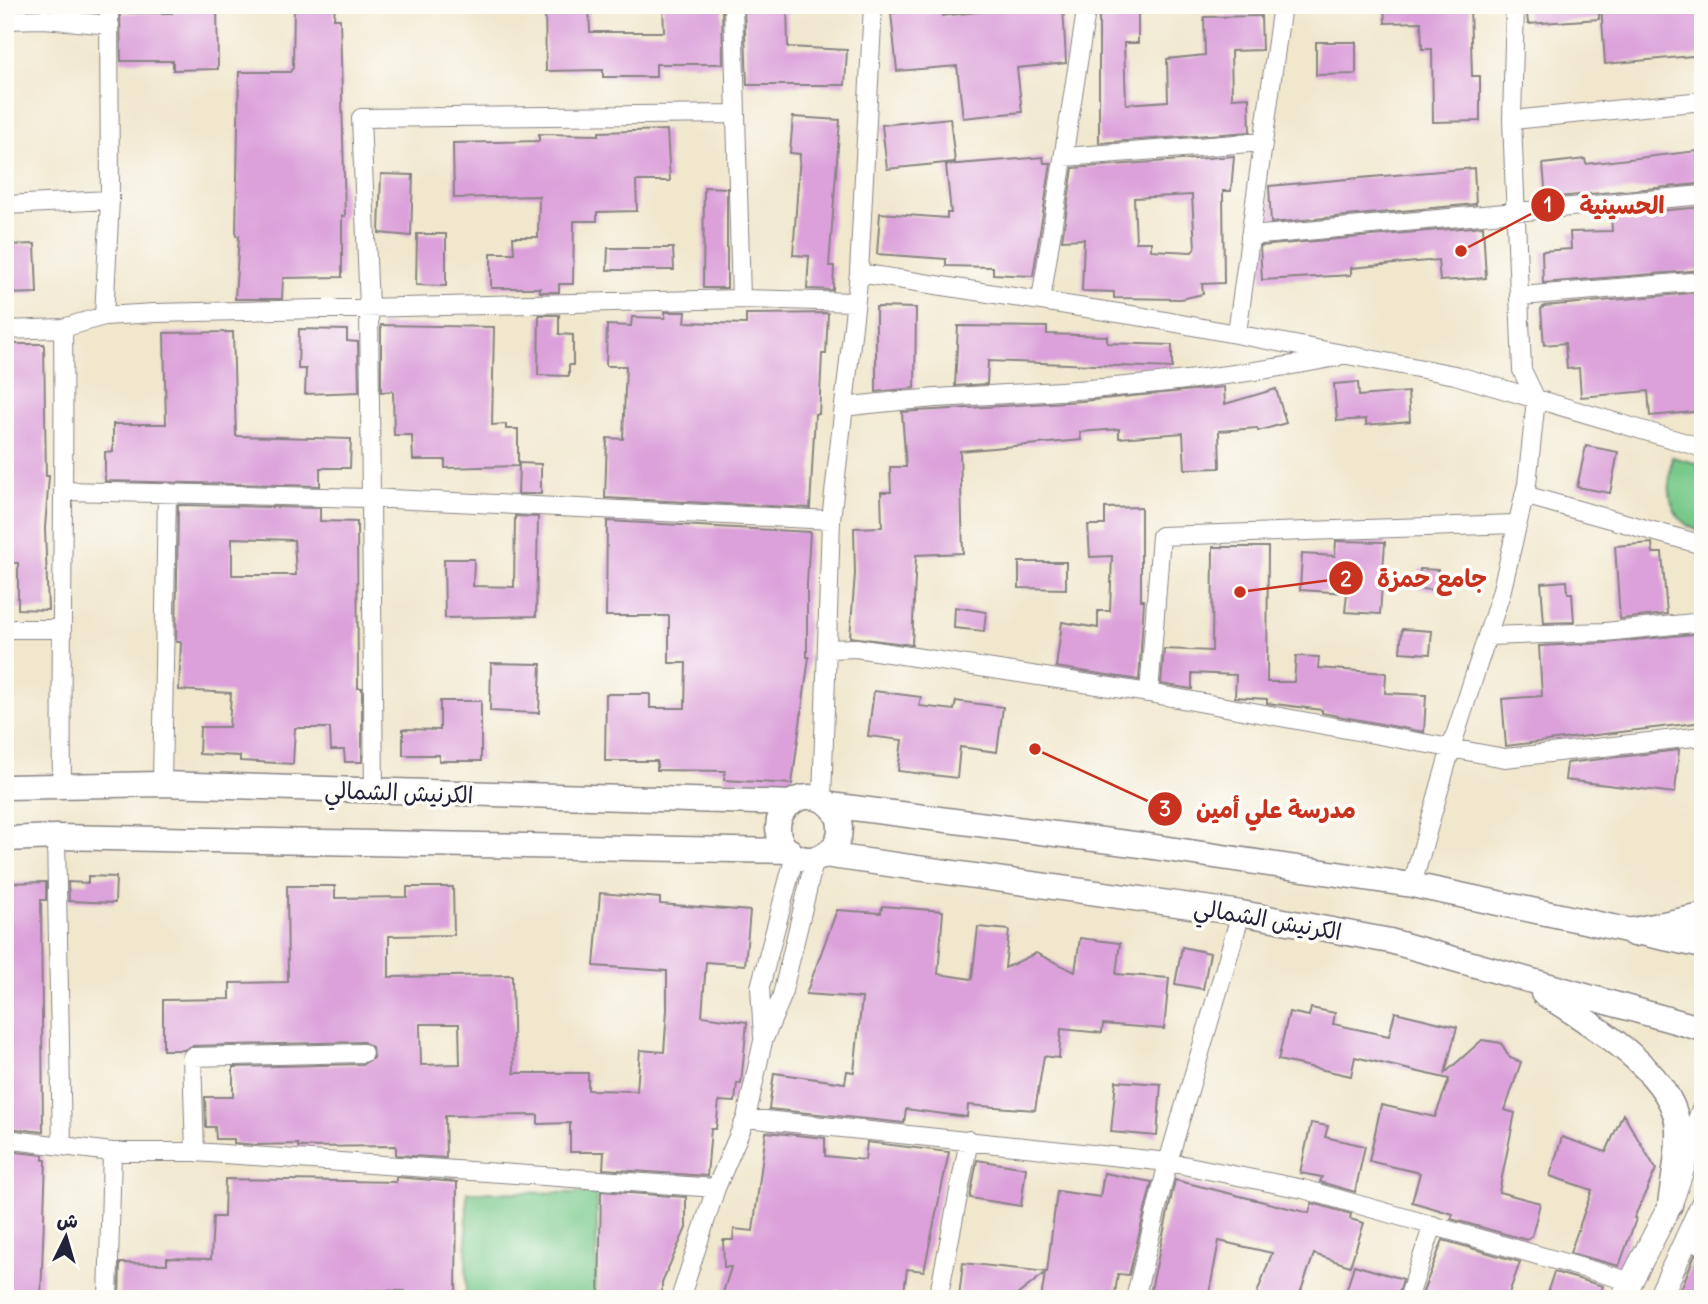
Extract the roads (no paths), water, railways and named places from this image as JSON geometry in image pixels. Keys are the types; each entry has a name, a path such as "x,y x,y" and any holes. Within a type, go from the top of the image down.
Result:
{"main road":[{"name":"الكرنيش الشمالي","path":"5,787 162,784 792,803"},
{"path":"826,803 839,822 837,841 806,855 781,840 779,819 792,803 802,798 1412,885 1703,946"},
{"name":"الكرنيش الشمالي","path":"5,839 56,837 806,855 1241,913 1390,941 1528,982 1703,1029"},
{"path":"1633,932 1703,918"},
{"path":"1528,982 1610,1038 1650,1073 1673,1102 1678,1129 1670,1205"}],"street":[{"path":"104,316 110,200 109,5"},
{"path":"733,5 741,299"},
{"path":"826,803 831,520 859,273 873,5"},
{"path":"1041,300 1087,5"},
{"path":"1237,333 1282,5"},
{"path":"1412,885 1451,748 1500,593 1524,495 1536,399 1522,370 1512,120 1515,5"},
{"path":"5,20 44,19 110,25"},
{"path":"1512,120 1703,102"},
{"path":"373,791 369,307 361,118 735,114"},
{"path":"1064,157 1263,142"},
{"path":"1250,236 1703,195"},
{"path":"5,205 110,200"},
{"path":"859,273 1237,333 1455,375 1703,447"},
{"path":"1521,296 1703,281"},
{"path":"5,330 63,328 104,316 369,307 741,299 855,302"},
{"path":"62,784 60,629 65,491 63,328"},
{"path":"844,407 890,401 1114,388 1289,366 1348,354"},
{"path":"65,491 369,498 831,520"},
{"path":"162,784 167,492"},
{"path":"1524,495 1703,545"},
{"path":"1149,693 1161,536 1515,524"},
{"path":"1487,636 1605,632 1703,622"},
{"path":"5,629 60,629"},
{"path":"828,649 856,648 1149,693 1505,758 1703,736"},
{"path":"56,837 62,1146"},
{"path":"680,1299 716,1188 746,1118 764,1041 760,986 806,855"},
{"path":"1135,1299 1168,1162 1241,913"},
{"path":"195,1152 192,1057 363,1053"},
{"path":"746,1118 1168,1162 1303,1189 1433,1225 1625,1290 1670,1205 1703,1110"},
{"path":"5,1139 112,1152 195,1152 716,1188"},
{"path":"938,1299 969,1140"},
{"path":"108,1299 112,1152"},
{"path":"1659,1299 1693,1242 1703,1203"},
{"path":"1408,1299 1433,1225"}],"place":[{"name":"الحسينية","path":"1461,251"},
{"name":"جامع حمزة","path":"1240,592"},
{"name":"مدرسة علي أمين","path":"1035,749"}]}
